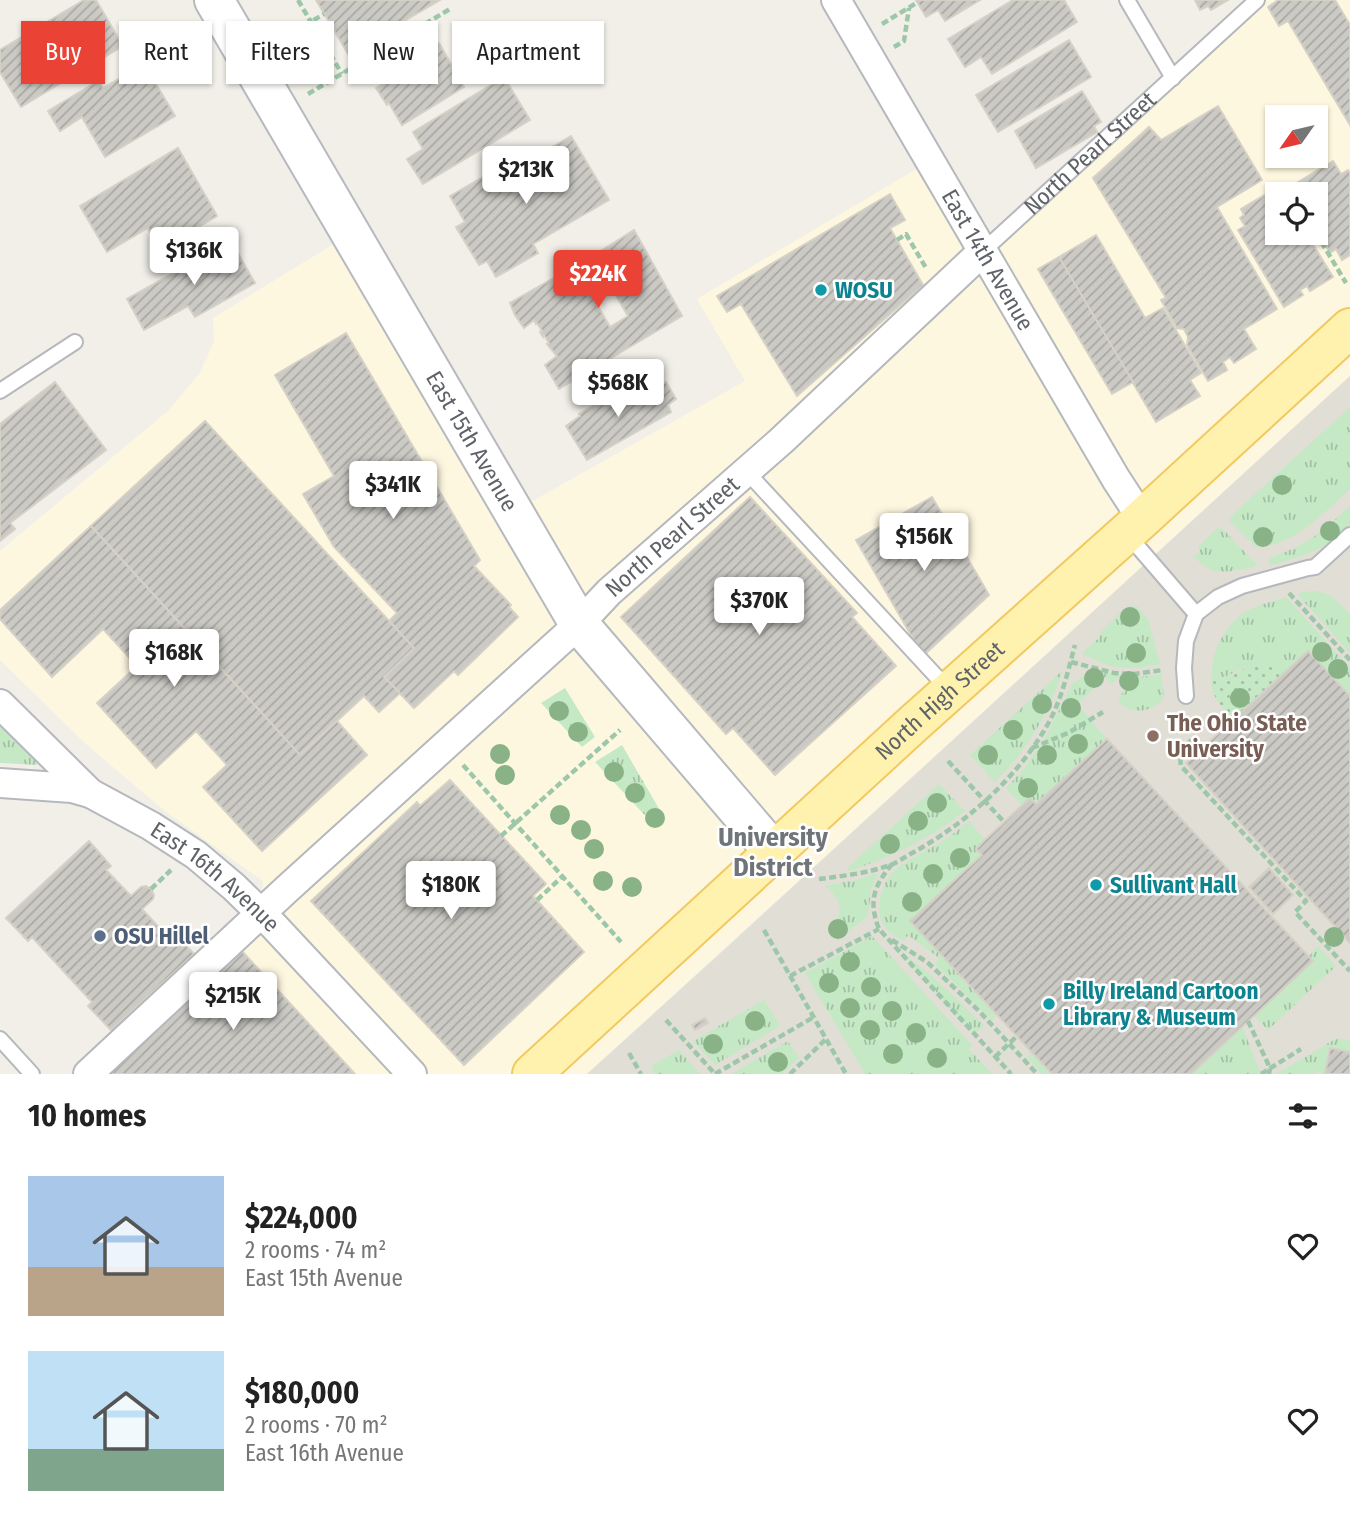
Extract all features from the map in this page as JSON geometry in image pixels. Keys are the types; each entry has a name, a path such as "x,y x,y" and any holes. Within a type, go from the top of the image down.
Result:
{"main road":[{"name":"North High Street","path":"532,1074 1350,328"}],"street":[{"name":"East 15th Avenue","path":"214,0 579,624 774,852"},
{"name":"East 14th Avenue","path":"836,0 1116,479 1134,526"},
{"name":"North Pearl Street","path":"88,1074 579,624 609,592 747,471 983,251"},
{"name":"East 16th Avenue","path":"0,704 90,793 151,826 196,855 261,913 412,1074"},
{"path":"0,783 72,788 90,793"}],"lane":[{"path":"1127,0 1173,78"},
{"name":"North Pearl Street","path":"983,251 1257,0"},
{"path":"0,391 75,342"},
{"path":"747,471 950,691"},
{"path":"1134,526 1196,614"},
{"path":"1186,696 1186,641 1196,614 1218,597 1242,586 1318,565 1350,535"},
{"path":"0,1039 32,1074"}],"path":[{"path":"298,0 310,21"},
{"path":"880,25 918,2"},
{"path":"892,48 904,41 909,8"},
{"path":"308,94 450,9"},
{"path":"313,21 324,14"},
{"path":"334,61 342,74"},
{"path":"897,240 906,234 927,270"},
{"path":"1323,245 1346,283"},
{"path":"1286,590 1350,660"},
{"path":"819,879 867,872 892,864 947,833 984,801 1008,779 1032,749 1050,720 1066,682 1075,645"},
{"path":"1071,662 1114,673 1134,674 1164,670"},
{"path":"1032,749 1068,733 1103,712"},
{"path":"502,836 620,730"},
{"path":"1191,740 1182,752 1181,765 1307,901 1295,912 1350,971"},
{"path":"445,744 621,942"},
{"path":"948,761 1004,822"},
{"path":"892,864 881,878 873,896 873,915 879,929 1011,1074"},
{"path":"151,889 174,868"},
{"path":"537,900 563,876"},
{"path":"790,976 879,929"},
{"path":"764,930 846,1074"},
{"path":"885,936 927,962 981,1012 1037,1074"},
{"path":"666,1020 715,1074 814,1017"},
{"path":"1248,1021 1269,1071"},
{"path":"995,1057 1017,1036"},
{"path":"790,1074 826,1039"},
{"path":"1261,1074 1301,1049"},
{"path":"629,1053 641,1074"}],"shaded area":[{"path":"1257,0 1350,0 1350,376 587,1074 88,1074 261,913 263,881 165,811 86,744 0,660 0,551 168,411 199,374 214,342 213,318 337,242 501,519 745,381 697,299 942,154 988,231 1001,233"},
{"name":"The Ohio State University","path":"1350,376 1350,1074 587,1074 714,959"}],"green space":[{"path":"1350,407 1350,489 1296,535 1270,545 1256,547 1230,521 1231,516"},
{"path":"1350,506 1350,523 1328,543 1302,556 1269,564 1271,557 1314,537"},
{"path":"1217,528 1223,529 1258,566 1235,571 1218,571 1208,568 1194,557 1200,552 1198,547"},
{"path":"1317,591 1332,596 1350,614 1350,653 1298,595 1301,592"},
{"path":"1286,597 1350,668 1350,696 1308,651 1285,672 1256,667 1244,668 1224,677 1211,677 1220,641 1236,619 1253,608"},
{"path":"1138,607 1148,619 1160,664 1120,668 1082,653 1125,608"},
{"path":"1255,664 1272,666 1285,672 1233,719 1217,700 1211,677 1229,676"},
{"path":"1063,670 1051,702 1036,730 995,782 970,755"},
{"path":"1086,674 1133,678 1161,674 1164,698 1153,707 1142,711 1130,709 1118,702 1128,686 1120,677 1111,684 1105,678 1077,704 1107,739 1036,804 1022,806 1006,788 1023,770 1045,738 1072,684"},
{"path":"565,688 595,737 582,747 541,703"},
{"path":"0,719 35,752 37,765 0,763"},
{"path":"622,745 665,819 654,825 595,762"},
{"path":"939,784 965,811 910,846 865,866 849,871 846,869"},
{"path":"969,821 985,840 982,855 911,921 997,1015 992,1020 935,964 939,958 908,935 904,941 886,929 879,906 882,889 896,869 943,841"},
{"path":"874,874 877,876 871,889 868,916 838,940 828,928 838,917 840,907 826,886"},
{"path":"872,936 972,1045 969,1049 992,1074 865,1074 805,973"},
{"path":"1318,946 1336,966 1268,1030 1254,1016"},
{"path":"899,951 932,977 984,1026 974,1034"},
{"path":"764,1000 780,1026 715,1065 693,1041"},
{"path":"1242,1026 1260,1072 1191,1074"},
{"path":"1337,1038 1350,1041 1350,1052 1330,1049 1325,1074 1276,1074"},
{"path":"788,1041 799,1058 782,1074 731,1074"},
{"path":"679,1050 700,1074 655,1074 651,1066"},
{"path":"1032,1052 1052,1074 1042,1074 1027,1057"}],"building":[{"path":"84,0 96,0 119,39 119,48 105,57 105,21 49,21"},
{"path":"316,0 440,0 404,21 348,21 348,54 334,30 334,21 328,21"},
{"path":"916,0 980,0 945,21 938,10 926,17"},
{"path":"1013,0 1064,0 1077,22 992,74 981,57 965,67 948,39"},
{"path":"1195,0 1228,0 1211,10 1208,6 1200,10"},
{"path":"1278,0 1335,0 1350,25 1350,125 1288,21 1279,26 1268,7"},
{"path":"21,38 21,84 59,84 21,107 0,72 0,50"},
{"path":"1069,40 1091,77 998,132 976,95"},
{"path":"438,44 452,66 452,84 462,84 464,87 402,125 376,88 383,84 438,84"},
{"path":"119,79 119,84 156,84 175,116 105,157 82,117 60,131 48,111 93,84 100,84 103,88"},
{"path":"492,84 508,84 530,120 423,184 407,159 423,149 413,132"},
{"path":"1082,91 1101,122 1094,126 1097,132 1036,168 1015,131"},
{"path":"1218,106 1262,180 1217,207 1277,309 1244,329 1256,349 1234,363 1230,357 1223,362 1227,370 1208,381 1187,345 1188,337 1184,329 1177,328 1161,300 1166,298 1093,178 1149,127 1161,140"},
{"path":"571,136 609,200 533,244 538,253 496,277 487,261 479,265 456,227 465,222 450,196 490,173 496,180"},
{"path":"178,148 217,216 160,250 148,228 107,252 80,206"},
{"path":"1333,161 1341,174 1348,170 1350,173 1350,255 1342,260 1336,249 1330,253 1326,245 1328,245 1328,182 1298,182 1321,168 1328,168 1328,164"},
{"name":"WOSU","path":"890,194 905,220 890,228 923,285 797,396 741,304 727,312 717,296"},
{"path":"1265,195 1265,245 1313,245 1333,277 1310,291 1307,286 1300,290 1303,295 1284,307 1238,230 1245,226 1240,218 1244,215 1241,209"},
{"path":"634,230 682,316 559,389 545,365 557,356 547,344 549,343 537,323 534,320 524,328 510,303 580,263 595,286 588,289 610,327 628,316 593,256"},
{"path":"1096,235 1145,318 1163,308 1201,373 1190,380 1200,396 1156,422 1059,257"},
{"path":"231,241 255,283 195,317 188,306 144,330 127,299"},
{"path":"1059,257 1133,382 1112,394 1038,269"},
{"path":"346,333 480,560 474,566 511,605 509,607 518,617 458,675 454,671 414,708 384,677 414,648 389,621 397,613 334,547 303,494 334,476 275,375"},
{"path":"55,382 106,450 10,523 15,529 0,541 0,424"},
{"path":"666,382 676,399 668,405 671,412 587,460 566,426 580,416 579,414 622,389 625,389 635,404"},
{"path":"205,421 414,648 384,677 400,693 379,712 364,696 300,755 91,526"},
{"path":"750,497 857,613 852,617 896,666 775,775 733,728 726,734 621,617"},
{"path":"932,497 989,595 923,656 856,540"},
{"path":"91,526 300,755 337,721 367,755 262,851 203,787 227,765 196,731 156,768 97,703 137,666 103,629 52,677 0,619 0,610"},
{"path":"1308,651 1350,696 1350,943 1186,763"},
{"name":"Sullivant Hall","path":"1107,739 1313,961 1191,1074 1052,1074 910,921 982,855 976,849 1030,798 1036,804"},
{"path":"450,780 546,884 533,896 584,952 464,1065 311,901 417,802 420,806"},
{"name":"OSU Hillel","path":"89,841 111,866 106,870 131,896 141,887 151,889 153,899 142,909 166,935 172,930 194,954 111,1030 88,1006 92,1002 32,937 28,941 6,918"},
{"path":"1269,868 1293,895 1273,914 1249,887"},
{"path":"240,949 355,1074 105,1074"},
{"path":"705,1018 708,1023 695,1030 692,1025"},
{"path":"1330,1048 1350,1052 1350,1074 1325,1074"}],"place":[{"name":"WOSU","path":"821,290"},
{"name":"The Ohio State University","path":"1153,736"},
{"name":"Sullivant Hall","path":"1096,885"},
{"name":"OSU Hillel","path":"100,936"},
{"name":"Billy Ireland Cartoon Library & Museum","path":"1049,1004"}],"district":[{"name":"University District","path":"773,852"}]}
